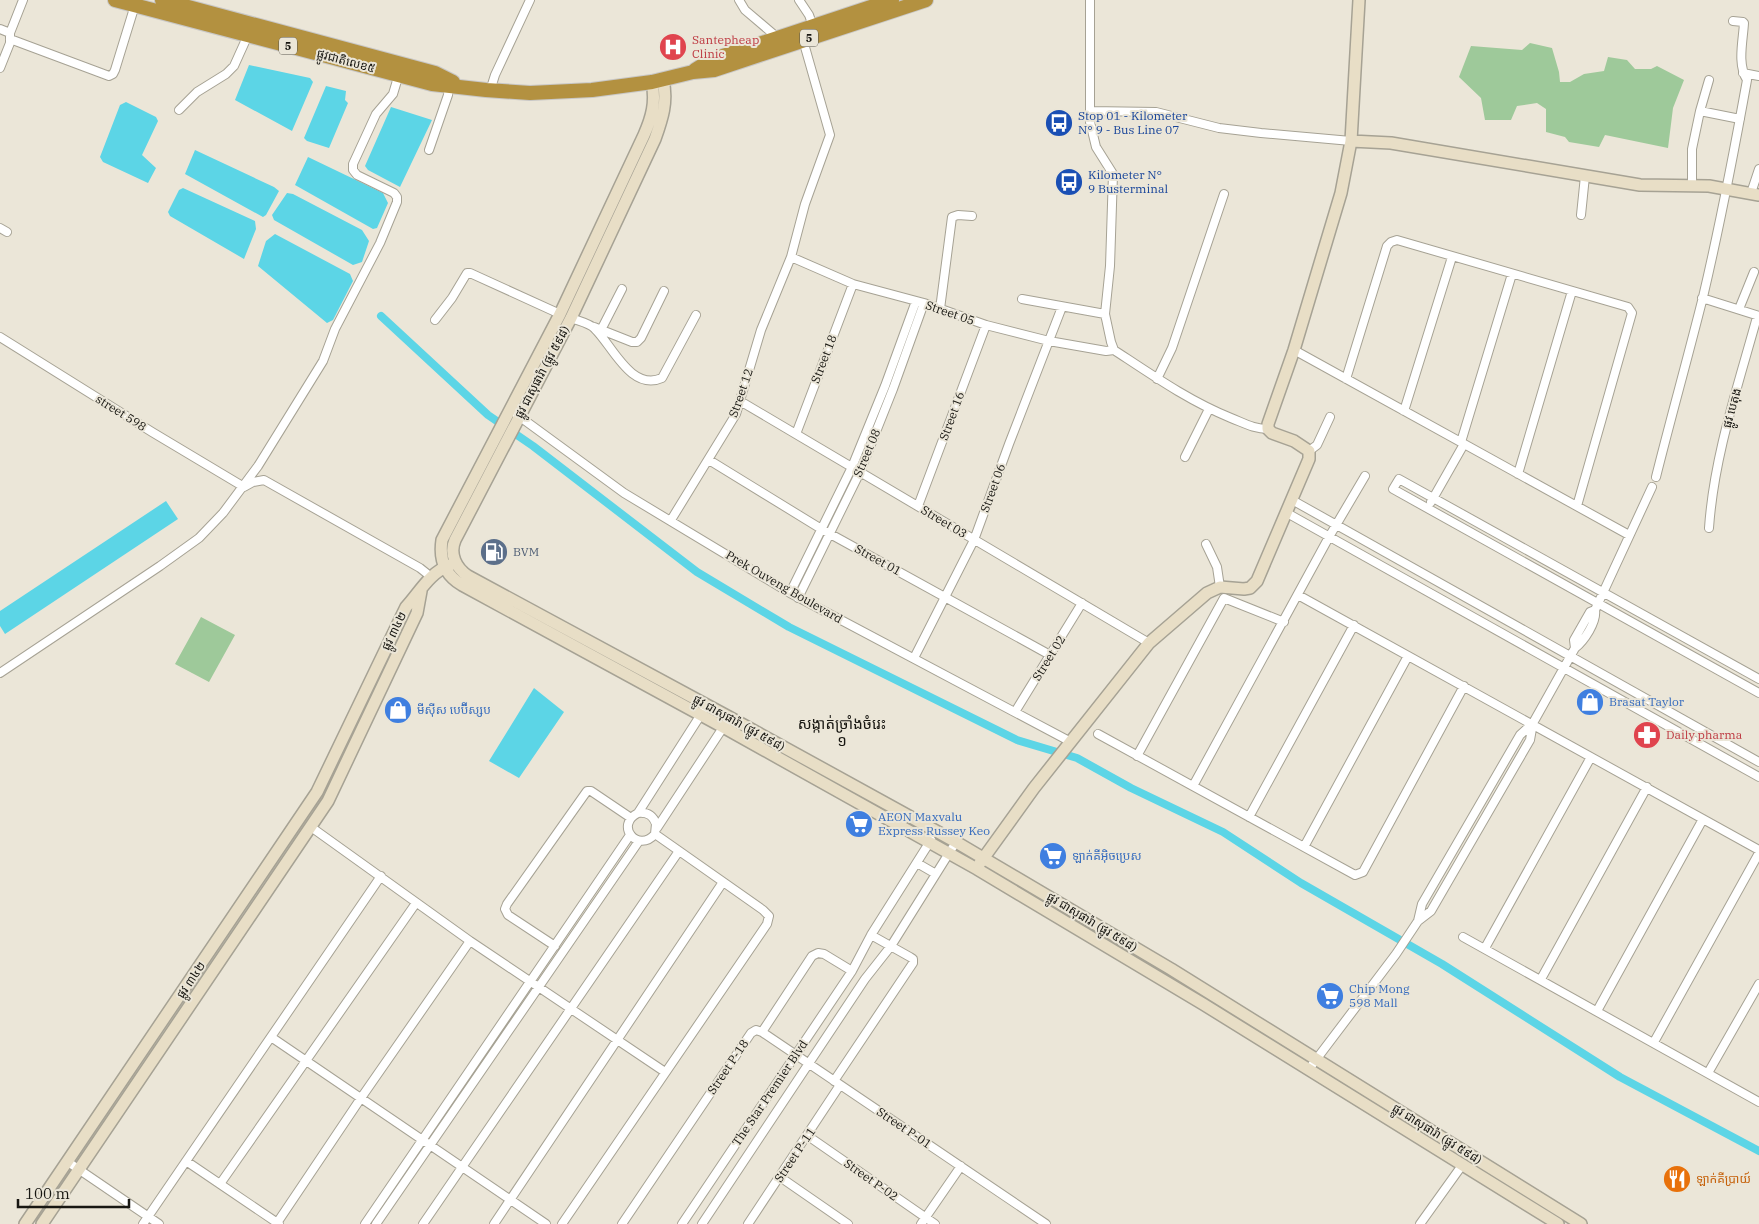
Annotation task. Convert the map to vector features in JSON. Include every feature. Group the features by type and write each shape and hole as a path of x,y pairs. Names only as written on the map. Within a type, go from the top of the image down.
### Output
{"highway":[{"name":"ផ្លូវជាតិលេខ៥","path":"115,0 432,84 488,90 561,92 592,90 658,81 692,72 714,70 926,0"},
{"name":"ផ្លូវជាតិលេខ៥","path":"162,0 435,73 455,86"},
{"name":"ផ្លូវជាតិលេខ៥","path":"692,72 711,60 892,0"}],"main road":[{"path":"977,869 1034,788 1149,643 1207,593 1220,587 1244,590 1250,588 1257,581 1307,465 1308,452 1304,447 1272,433 1268,429 1268,424 1294,350 1341,193 1351,141 1359,0"},
{"name":"ផ្លូវ ជាសុផារ៉ា (ផ្លូវ ៥៩៨)","path":"658,81 666,100 662,121 632,175 565,316 513,416 442,540 440,554 449,575 456,582 704,710 729,717 937,831 1100,926 1581,1224"},
{"path":"1351,141 1392,143 1640,186 1692,185 1755,194"},
{"name":"ផ្លូវ ជាសុផារ៉ា (ផ្លូវ ៥៩៨)","path":"501,438 455,540 452,551 461,571 704,710 723,727 930,842 1093,937 1463,1164 1553,1223"},
{"path":"421,591 430,576 444,567 456,563"},
{"name":"ផ្លូវ ៣៤២","path":"42,1224 328,801 417,613 421,591"},
{"name":"ផ្លូវ ៣៤២","path":"25,1224 317,792 406,607 421,591"},
{"path":"752,743 758,733"},
{"path":"1093,937 1100,926"}],"street":[{"path":"0,68 23,0"},
{"path":"488,90 530,0"},
{"path":"739,0 745,10 778,38"},
{"path":"799,0 809,15 813,26"},
{"path":"1090,0 1090,122 1096,147 1113,174 1110,266 1105,314 1114,350 1187,398 1256,429 1268,429"},
{"path":"0,29 10,36 109,76 115,70 135,5"},
{"path":"1656,477 1702,298 1727,189 1747,80 1741,65 1744,23 1732,21"},
{"path":"179,110 197,92 226,74 234,66 248,35"},
{"name":"Street 12","path":"671,520 736,414 761,330 791,257 805,204 830,136 803,40"},
{"path":"1743,73 1759,76"},
{"path":"0,673 199,538 244,487 323,361 335,329 380,243 397,202 397,197 394,193 357,175 353,170 353,164 376,114 392,94 399,74"},
{"path":"1692,185 1692,150 1709,80"},
{"path":"428,150 448,96 455,86"},
{"path":"1090,111 1156,112 1219,128 1262,134 1351,141"},
{"path":"1700,111 1740,119"},
{"path":"1755,194 1759,169"},
{"path":"1581,215 1585,176"},
{"path":"1158,379 1172,348 1224,194"},
{"path":"940,309 952,217 958,214 972,216"},
{"path":"1346,379 1387,246 1397,240 1628,307 1632,313 1577,506"},
{"name":"Street 05","path":"791,257 853,284 920,302 986,325 1049,340 1106,351 1114,350"},
{"path":"1404,411 1452,257"},
{"path":"1739,309 1754,272"},
{"path":"434,320 452,298 467,273 470,273 565,316 632,342 637,342 664,291"},
{"path":"1428,508 1463,443 1512,274"},
{"name":"Street 18","path":"796,434 853,284"},
{"path":"598,328 622,289"},
{"path":"1518,474 1572,290"},
{"path":"1702,298 1758,317"},
{"path":"1022,299 1105,314"},
{"path":"790,593 889,388 920,302"},
{"name":"Street 06","path":"914,658 974,540 1008,444 1062,307"},
{"path":"598,328 625,367 636,376 656,380 662,378 696,315"},
{"name":"ផ្លូវ បេតុង","path":"1709,528 1711,500 1724,438 1758,317"},
{"name":"Street 16","path":"918,506 986,325"},
{"name":"street 598","path":"0,337 244,487"},
{"path":"1294,350 1629,535"},
{"name":"Street 08","path":"798,598 860,472 889,388"},
{"name":"Street 03","path":"740,401 1149,643"},
{"path":"1185,457 1209,409"},
{"name":"Prek Ouveng Boulevard","path":"513,416 624,493 798,598 1015,712 1069,744"},
{"path":"1308,452 1317,445 1330,417"},
{"name":"Street 01","path":"709,460 829,534 1050,655"},
{"path":"1192,786 1284,622 1329,537 1365,476"},
{"path":"1759,680 1399,479 1393,489 1514,556 1597,606 1686,652 1759,693"},
{"path":"244,487 253,482 264,480 420,568 430,576"},
{"path":"1418,921 1431,911 1530,740 1533,723 1574,648 1580,643 1596,616 1597,606 1603,592 1652,487"},
{"path":"1292,500 1758,761 1751,772"},
{"path":"1286,513 1759,777"},
{"path":"1206,544 1217,568 1220,587"},
{"path":"1514,556 1520,546"},
{"path":"1443,600 1450,588"},
{"path":"1298,595 1533,723 1759,851 1654,1042"},
{"path":"1137,756 1224,598 1284,622"},
{"name":"Street 02","path":"1015,712 1082,603"},
{"path":"1249,817 1354,625"},
{"path":"1521,644 1528,632"},
{"path":"1686,652 1692,642"},
{"path":"1304,848 1408,656"},
{"path":"1601,688 1608,677"},
{"path":"1098,734 1355,875 1363,872 1464,686"},
{"path":"704,710 628,827 630,835 639,841 648,840 656,831 729,717"},
{"path":"1674,729 1680,718"},
{"path":"1309,1069 1411,932 1418,921 1422,904 1520,734 1533,723"},
{"path":"1486,948 1592,757"},
{"path":"1540,979 1646,787"},
{"path":"555,946 508,915 505,910 507,904 587,791 591,791 634,816 647,814 651,816 654,819 656,831 678,851 724,882 769,916 766,924 562,1224"},
{"path":"1597,1011 1703,818"},
{"path":"311,827 416,903 665,1072"},
{"name":"The Star Premier Blvd","path":"682,1224 852,971 871,935 937,831"},
{"path":"1464,831 1474,836"},
{"path":"364,1224 630,835"},
{"path":"376,1224 639,841"},
{"name":"The Star Premier Blvd","path":"702,1224 872,970 893,947 956,842"},
{"path":"423,1224 678,851"},
{"path":"917,863 936,874"},
{"path":"142,1224 381,876"},
{"path":"1436,879 1446,884"},
{"path":"494,1224 724,882"},
{"path":"220,1184 416,903"},
{"path":"871,935 893,947"},
{"path":"1463,936 1759,1102"},
{"path":"186,1161 278,1223 360,1098 470,940"},
{"name":"Street P-11","path":"748,1224 808,1136 837,1083 913,963 910,957 893,947"},
{"name":"Street P-18","path":"622,1224 751,1033 756,1030 762,1032 812,956 818,953 824,954 852,971"},
{"path":"1708,1072 1759,984"},
{"name":"Street P-01","path":"762,1032 1046,1224"},
{"path":"271,1037 546,1224"},
{"name":"Street P-02","path":"808,1136 923,1221 935,1224"},
{"path":"68,1162 159,1224"},
{"path":"1420,1224 1463,1164"},
{"path":"923,1221 961,1166"},
{"path":"780,1177 848,1224"},
{"path":"1553,1223 1557,1209"}],"green space":[{"path":"1530,43 1552,48 1560,82 1570,82 1584,74 1604,71 1608,57 1627,60 1635,69 1651,69 1657,66 1684,80 1673,108 1668,148 1605,135 1599,147 1569,142 1565,137 1546,132 1546,109 1537,103 1517,106 1511,120 1485,120 1481,98 1459,77 1471,46 1522,50"},
{"path":"201,617 235,635 209,682 175,664"}],"water":[{"path":"249,65 310,78 313,82 292,131 235,100"},
{"path":"326,86 346,91 345,100 348,103 329,148 307,141 304,138"},
{"path":"126,102 156,117 158,121 142,155 156,168 148,183 103,162 100,157 120,105"},
{"path":"391,107 432,120 400,187 368,170 365,166"},
{"path":"195,150 279,191 266,215 263,217 185,174"},
{"path":"308,157 383,193 388,203 377,228 373,229 295,185"},
{"path":"183,188 255,221 256,229 244,259 170,216 168,212 179,190"},
{"path":"287,193 293,194 362,230 369,241 362,262 353,265 274,220 272,215"},
{"path":"275,234 350,274 353,281 333,320 327,323 258,266 266,241"},
{"path":"166,501 178,519 5,634 0,626 0,611"},
{"path":"534,688 564,712 519,778 489,761"}],"waterway":[{"path":"381,316 488,415 533,446 697,572 789,627 1017,740 1077,758 1131,788 1223,832 1301,883 1442,964 1620,1077 1759,1151"}],"place":[{"name":"Santepheap Clinic","path":"673,47"},
{"name":"Stop 01 - Kilometer N° 9 - Bus Line 07","path":"1059,123"},
{"name":"Kilometer N° 9 Busterminal","path":"1069,182"},
{"name":"BVM","path":"494,552"},
{"name":"Brasat Taylor","path":"1590,702"},
{"name":"មីសុីស បេប៊ីស្សប","path":"398,710"},
{"name":"Daily pharma","path":"1647,735"},
{"name":"AEON Maxvalu Express Russey Keo","path":"859,824"},
{"name":"ឡាក់គីអ៊ិចប្រេស","path":"1053,856"},
{"name":"Chip Mong 598 Mall","path":"1330,996"},
{"name":"ឡាក់គីប្រាយ៍","path":"1677,1179"}],"district":[{"name":"សង្កាត់ច្រាំងចំរេះ ១","path":"842,732"}]}
